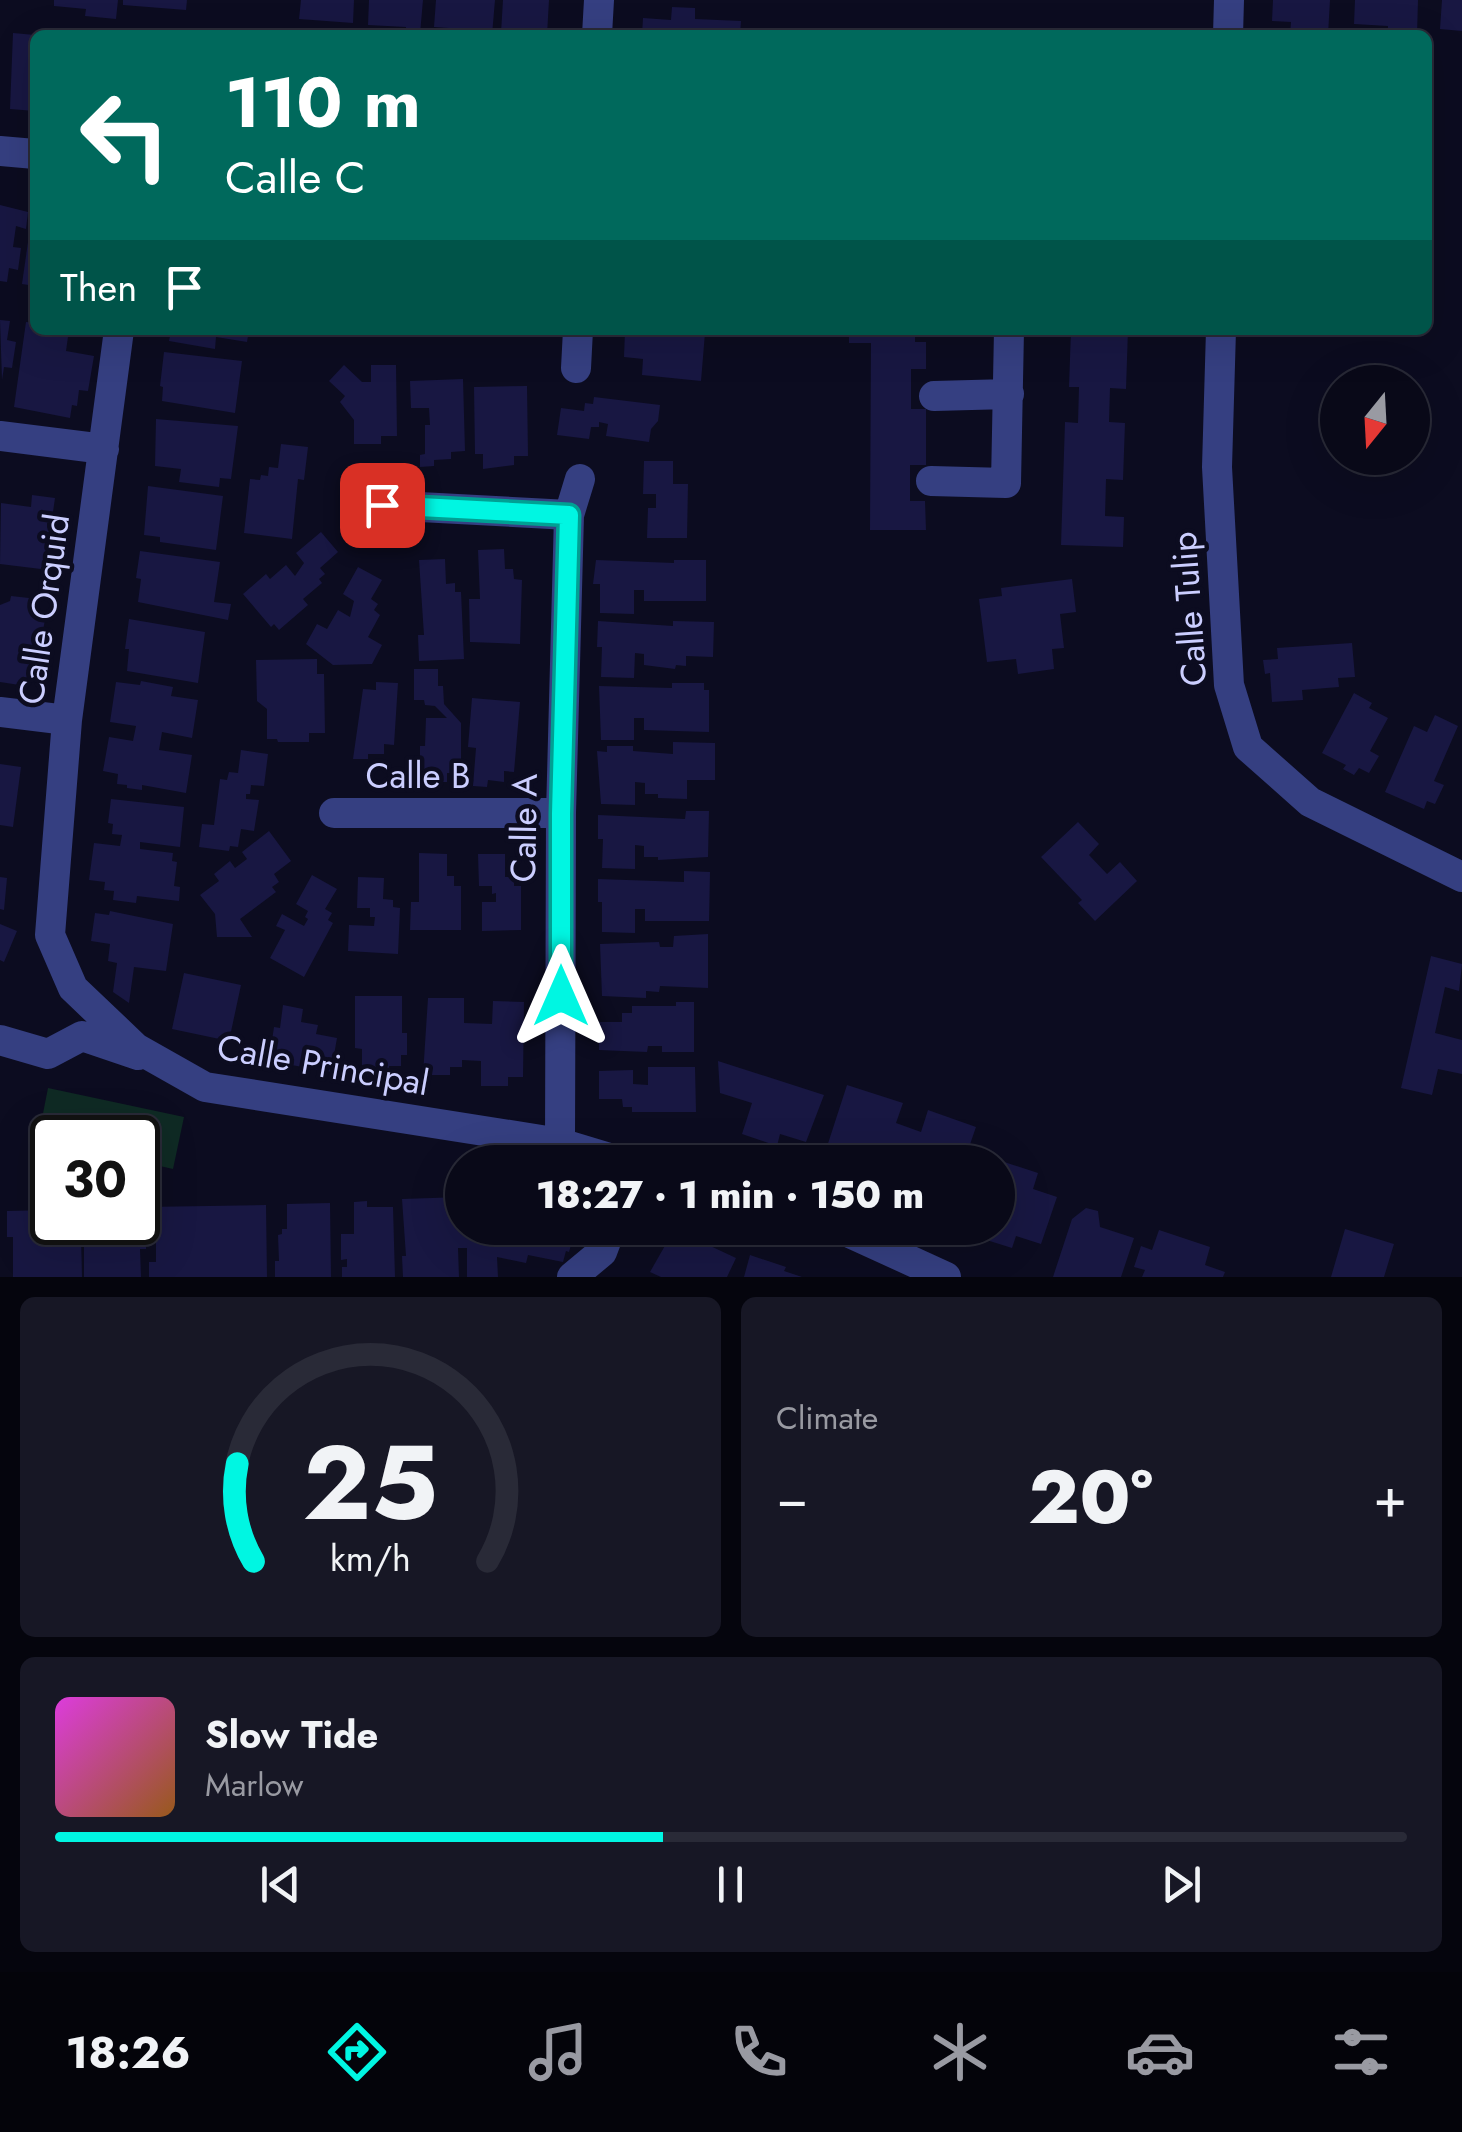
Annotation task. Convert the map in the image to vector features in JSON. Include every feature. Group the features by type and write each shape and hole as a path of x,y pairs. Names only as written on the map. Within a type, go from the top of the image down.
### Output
{"street":[{"path":"596,30 599,0"},
{"path":"1228,0 1228,30"},
{"path":"0,151 30,154"},
{"name":"Calle Orquid","path":"59,957 50,935 67,720 119,335"},
{"path":"576,368 578,335"},
{"path":"932,481 1006,482 1009,335"},
{"name":"Calle Tulip","path":"1221,335 1217,467 1229,685 1248,748 1310,802 1462,876"},
{"path":"934,396 1009,394"},
{"path":"0,436 104,449"},
{"name":"Calle A","path":"560,1143 561,814 569,515 580,479"},
{"path":"382,505 569,515"},
{"path":"0,712 67,720"},
{"name":"Calle B","path":"334,813 561,814"},
{"name":"Calle Principal","path":"59,957 73,988 136,1048 205,1087 567,1145"},
{"path":"0,1040 48,1054 82,1036 164,1064"},
{"path":"572,1277 602,1252 605,1245"},
{"path":"876,1245 946,1277"}],"green space":[{"path":"48,1088 184,1117 173,1169 160,1166 160,1115 43,1115"}],"building":[{"path":"54,0 118,0 116,19 85,16 86,9 54,6"},
{"path":"123,0 187,0 186,10 123,5"},
{"path":"301,0 354,0 353,23 299,19"},
{"path":"369,0 423,0 420,30 368,25"},
{"path":"436,0 495,0 492,30 434,27"},
{"path":"503,0 549,0 547,30 501,30"},
{"path":"1273,0 1330,0 1328,30 1290,30 1291,22 1272,21"},
{"path":"1355,0 1418,0 1417,30 1354,24"},
{"path":"1442,0 1462,0 1462,31 1440,29"},
{"path":"672,7 695,8 695,19 741,21 740,30 642,30 643,18 671,20"},
{"path":"13,33 30,35 30,111 10,109"},
{"path":"0,205 28,212 26,229 16,226 13,247 21,248 18,270 9,268 7,282 0,281"},
{"path":"29,235 30,235 30,285 22,284"},
{"path":"0,320 10,321 7,340 16,342 12,368 4,367 2,380"},
{"path":"26,322 30,322 30,335 68,335 66,351 94,356 88,391 79,390 70,418 14,407"},
{"path":"170,335 248,335 247,342 216,337 215,349 169,341"},
{"path":"625,335 705,335 701,381 642,375 643,359 624,357"},
{"path":"849,335 915,335 915,342 926,342 926,369 911,369 911,409 926,409 926,465 910,465 910,501 925,501 926,530 870,530 871,343 849,343"},
{"path":"1071,335 1128,335 1126,389 1110,388 1109,422 1125,423 1123,480 1106,479 1105,516 1124,517 1123,547 1061,545 1065,422 1078,423 1079,387 1069,387"},
{"path":"164,352 242,361 235,413 162,401"},
{"path":"344,365 362,382 371,382 371,365 396,365 397,436 381,436 381,444 354,444 354,420 340,402 345,396 329,381"},
{"path":"463,379 465,451 451,452 451,459 434,460 434,466 420,467 420,455 425,454 425,425 430,425 429,408 411,408 410,381"},
{"path":"527,386 528,456 514,456 514,465 483,469 483,454 475,454 474,387"},
{"path":"594,397 660,405 649,442 606,436 608,424 599,422 599,427 591,427 589,439 557,435 561,408 584,411 585,403 593,404"},
{"path":"156,419 238,426 231,479 220,478 219,487 179,482 181,469 155,466"},
{"path":"281,444 308,447 304,480 298,479 292,539 244,533 250,479 260,480 261,475 268,476 269,467 278,468"},
{"path":"644,461 673,461 673,484 688,484 687,538 647,538 648,508 656,508 656,494 643,494"},
{"path":"148,486 223,496 216,550 160,542 160,537 144,535"},
{"path":"32,495 55,498 49,570 0,564 1,503 31,507"},
{"path":"321,532 338,552 320,568 325,574 319,579 322,583 303,599 308,605 279,630 274,624 271,627 243,594 266,574 270,579 286,565 295,576 304,563 296,553"},
{"path":"504,549 505,569 513,569 514,579 522,580 520,644 470,642 469,599 480,599 478,550"},
{"path":"140,551 220,562 214,602 231,604 228,620 138,602"},
{"path":"445,559 446,584 455,583 455,592 461,592 464,659 419,661 418,635 424,635 419,560"},
{"path":"596,560 706,560 706,601 644,601 644,590 634,590 634,614 600,613 600,584 593,584"},
{"path":"358,567 382,580 371,599 378,604 374,610 380,615 368,637 382,645 372,664 333,665 306,644 317,624 327,629 338,610 350,617 354,601 343,594"},
{"path":"1072,579 1076,612 1060,614 1064,648 1052,649 1054,669 1018,674 1016,659 987,662 979,599 1002,596 1001,588"},
{"path":"11,596 29,598 28,611 46,614 42,636 37,635 26,686 0,682 0,605 10,601"},
{"path":"129,619 205,632 198,683 127,671"},
{"path":"598,621 673,626 673,621 714,622 713,657 686,656 686,666 676,665 675,669 644,665 644,654 635,653 634,678 601,677"},
{"path":"1352,643 1355,677 1338,678 1339,687 1302,690 1303,700 1272,702 1270,673 1265,674 1263,660 1278,659 1277,648"},
{"path":"317,659 317,674 324,674 325,733 309,733 309,742 267,739 267,709 257,701 256,660"},
{"path":"414,669 438,669 444,704 461,723 461,773 447,773 447,782 420,782 420,746 425,746 426,718 447,718 435,706 425,705 424,700 414,700"},
{"path":"141,681 173,687 171,696 198,700 192,738 162,732 159,750 192,755 186,793 142,785 142,790 127,788 117,784 118,774 103,771 109,737 133,741 136,726 110,722 116,682 140,685"},
{"path":"376,682 398,683 394,745 384,744 384,754 353,759 363,689 376,690"},
{"path":"672,683 704,683 704,690 709,690 709,732 644,730 644,718 634,718 634,740 601,740 599,686 672,688"},
{"path":"1354,693 1372,703 1369,708 1388,718 1370,751 1379,756 1369,773 1359,768 1354,775 1343,769 1346,765 1322,753"},
{"path":"472,698 520,702 514,772 504,771 504,782 488,780 487,787 473,786 476,748 468,747"},
{"path":"1435,715 1458,726 1434,781 1444,785 1435,804 1427,801 1424,809 1385,792 1414,726 1427,732"},
{"path":"673,742 715,743 715,780 687,780 687,799 645,794 645,783 635,782 635,805 601,804 597,751 607,752 607,746 633,746 633,751 673,754"},
{"path":"241,750 268,754 264,786 251,785 250,794 246,794 246,799 259,800 254,831 241,829 238,847 230,846 229,851 199,847 202,824 214,825 220,779 227,780 229,772 238,773"},
{"path":"0,764 21,767 13,827 0,825"},
{"path":"111,799 184,807 180,847 140,842 140,849 173,853 172,861 177,862 174,886 180,887 179,901 137,896 136,903 113,900 114,891 104,890 105,882 89,880 94,843 120,846 122,835 112,834 113,824 108,823"},
{"path":"686,811 709,811 708,857 658,860 644,857 644,846 635,845 635,869 602,868 603,839 598,839 598,815 685,819"},
{"path":"1078,822 1099,844 1089,855 1107,874 1120,862 1137,881 1095,921 1078,903 1082,900 1041,857"},
{"path":"269,831 291,861 274,874 279,882 272,887 276,892 240,919 252,937 217,937 215,914 200,895 219,881 214,874 230,861 235,868 247,859 242,852"},
{"path":"419,853 447,854 447,876 454,876 454,886 461,886 461,930 410,930 411,902 419,902"},
{"path":"478,854 505,854 505,877 514,877 514,886 521,886 521,930 482,931 482,902 496,902 496,893 492,894 492,886 479,886"},
{"path":"684,871 710,872 709,921 645,921 645,909 635,909 635,933 602,932 598,879 684,882"},
{"path":"312,875 337,889 325,909 332,913 328,920 333,923 304,977 270,958 285,930 276,926 282,914 304,926 308,919 308,911 296,904"},
{"path":"0,877 7,878 4,910 0,909"},
{"path":"358,877 384,878 383,899 393,900 393,907 400,908 398,954 348,951 349,925 374,926 370,908 357,908"},
{"path":"110,911 173,924 166,971 134,967 129,1003 113,992 117,963 108,961 110,944 91,941 95,913 109,915"},
{"path":"0,924 17,931 4,962 0,960"},
{"path":"708,934 708,988 660,986 659,992 646,991 646,998 602,996 600,944 659,942 660,947 673,947 674,936"},
{"path":"1431,956 1462,964 1459,991 1445,987 1435,1033 1462,1040 1462,1074 1438,1069 1432,1095 1401,1088"},
{"path":"184,973 241,985 229,1041 172,1029"},
{"path":"355,996 402,996 402,1033 407,1033 407,1055 401,1055 401,1066 389,1066 389,1075 362,1076 362,1049 355,1048"},
{"path":"428,998 464,998 464,1023 492,1024 493,1001 524,1002 523,1077 508,1077 508,1086 481,1086 481,1061 462,1060 462,1067 450,1067 450,1075 423,1075"},
{"path":"676,1002 694,1002 694,1052 662,1052 662,1046 648,1046 647,1052 599,1050 599,1022 622,1022 622,1013 632,1013 632,1006 676,1006"},
{"path":"283,1005 303,1009 301,1022 318,1025 316,1034 337,1038 331,1072 269,1061 274,1027 280,1028"},
{"path":"718,1061 824,1095 806,1142 780,1134 774,1145 742,1134 752,1103 720,1093"},
{"path":"648,1067 695,1067 696,1112 632,1112 632,1107 623,1107 622,1099 599,1099 599,1071 633,1070 633,1084 648,1085"},
{"path":"847,1085 903,1103 896,1123 921,1132 928,1110 976,1127 970,1145 828,1145"},
{"path":"1015,1166 1038,1173 1033,1189 1057,1197 1041,1244 1016,1236 1015,1239"},
{"path":"445,1198 445,1245 571,1245 569,1252 566,1251 563,1262 528,1255 526,1263 497,1257 498,1277 467,1277 467,1248 458,1248 459,1277 403,1277 402,1256 406,1256 402,1199"},
{"path":"367,1201 367,1207 393,1207 395,1277 342,1277 347,1259 341,1260 341,1234 354,1234 354,1202"},
{"path":"330,1203 331,1277 275,1277 278,1235 287,1229 287,1204"},
{"path":"266,1205 267,1277 149,1277 149,1262 156,1262 156,1245 160,1245 160,1207"},
{"path":"1086,1208 1098,1211 1100,1227 1134,1238 1121,1277 1053,1277 1072,1219"},
{"path":"30,1210 30,1245 81,1245 82,1277 13,1277 13,1237 7,1237 7,1211"},
{"path":"1345,1229 1394,1244 1384,1277 1331,1277"},
{"path":"1159,1230 1210,1247 1205,1265 1225,1272 1223,1277 1142,1277 1145,1270 1134,1267 1141,1246 1152,1250"},
{"path":"84,1245 146,1245 146,1249 140,1249 141,1277 84,1277"},
{"path":"665,1245 708,1245 736,1258 727,1277 661,1277 650,1272"},
{"path":"750,1255 786,1267 784,1271 802,1277 744,1277"}],"route":[{"path":"382,505 569,515 561,814 561,996"}]}
